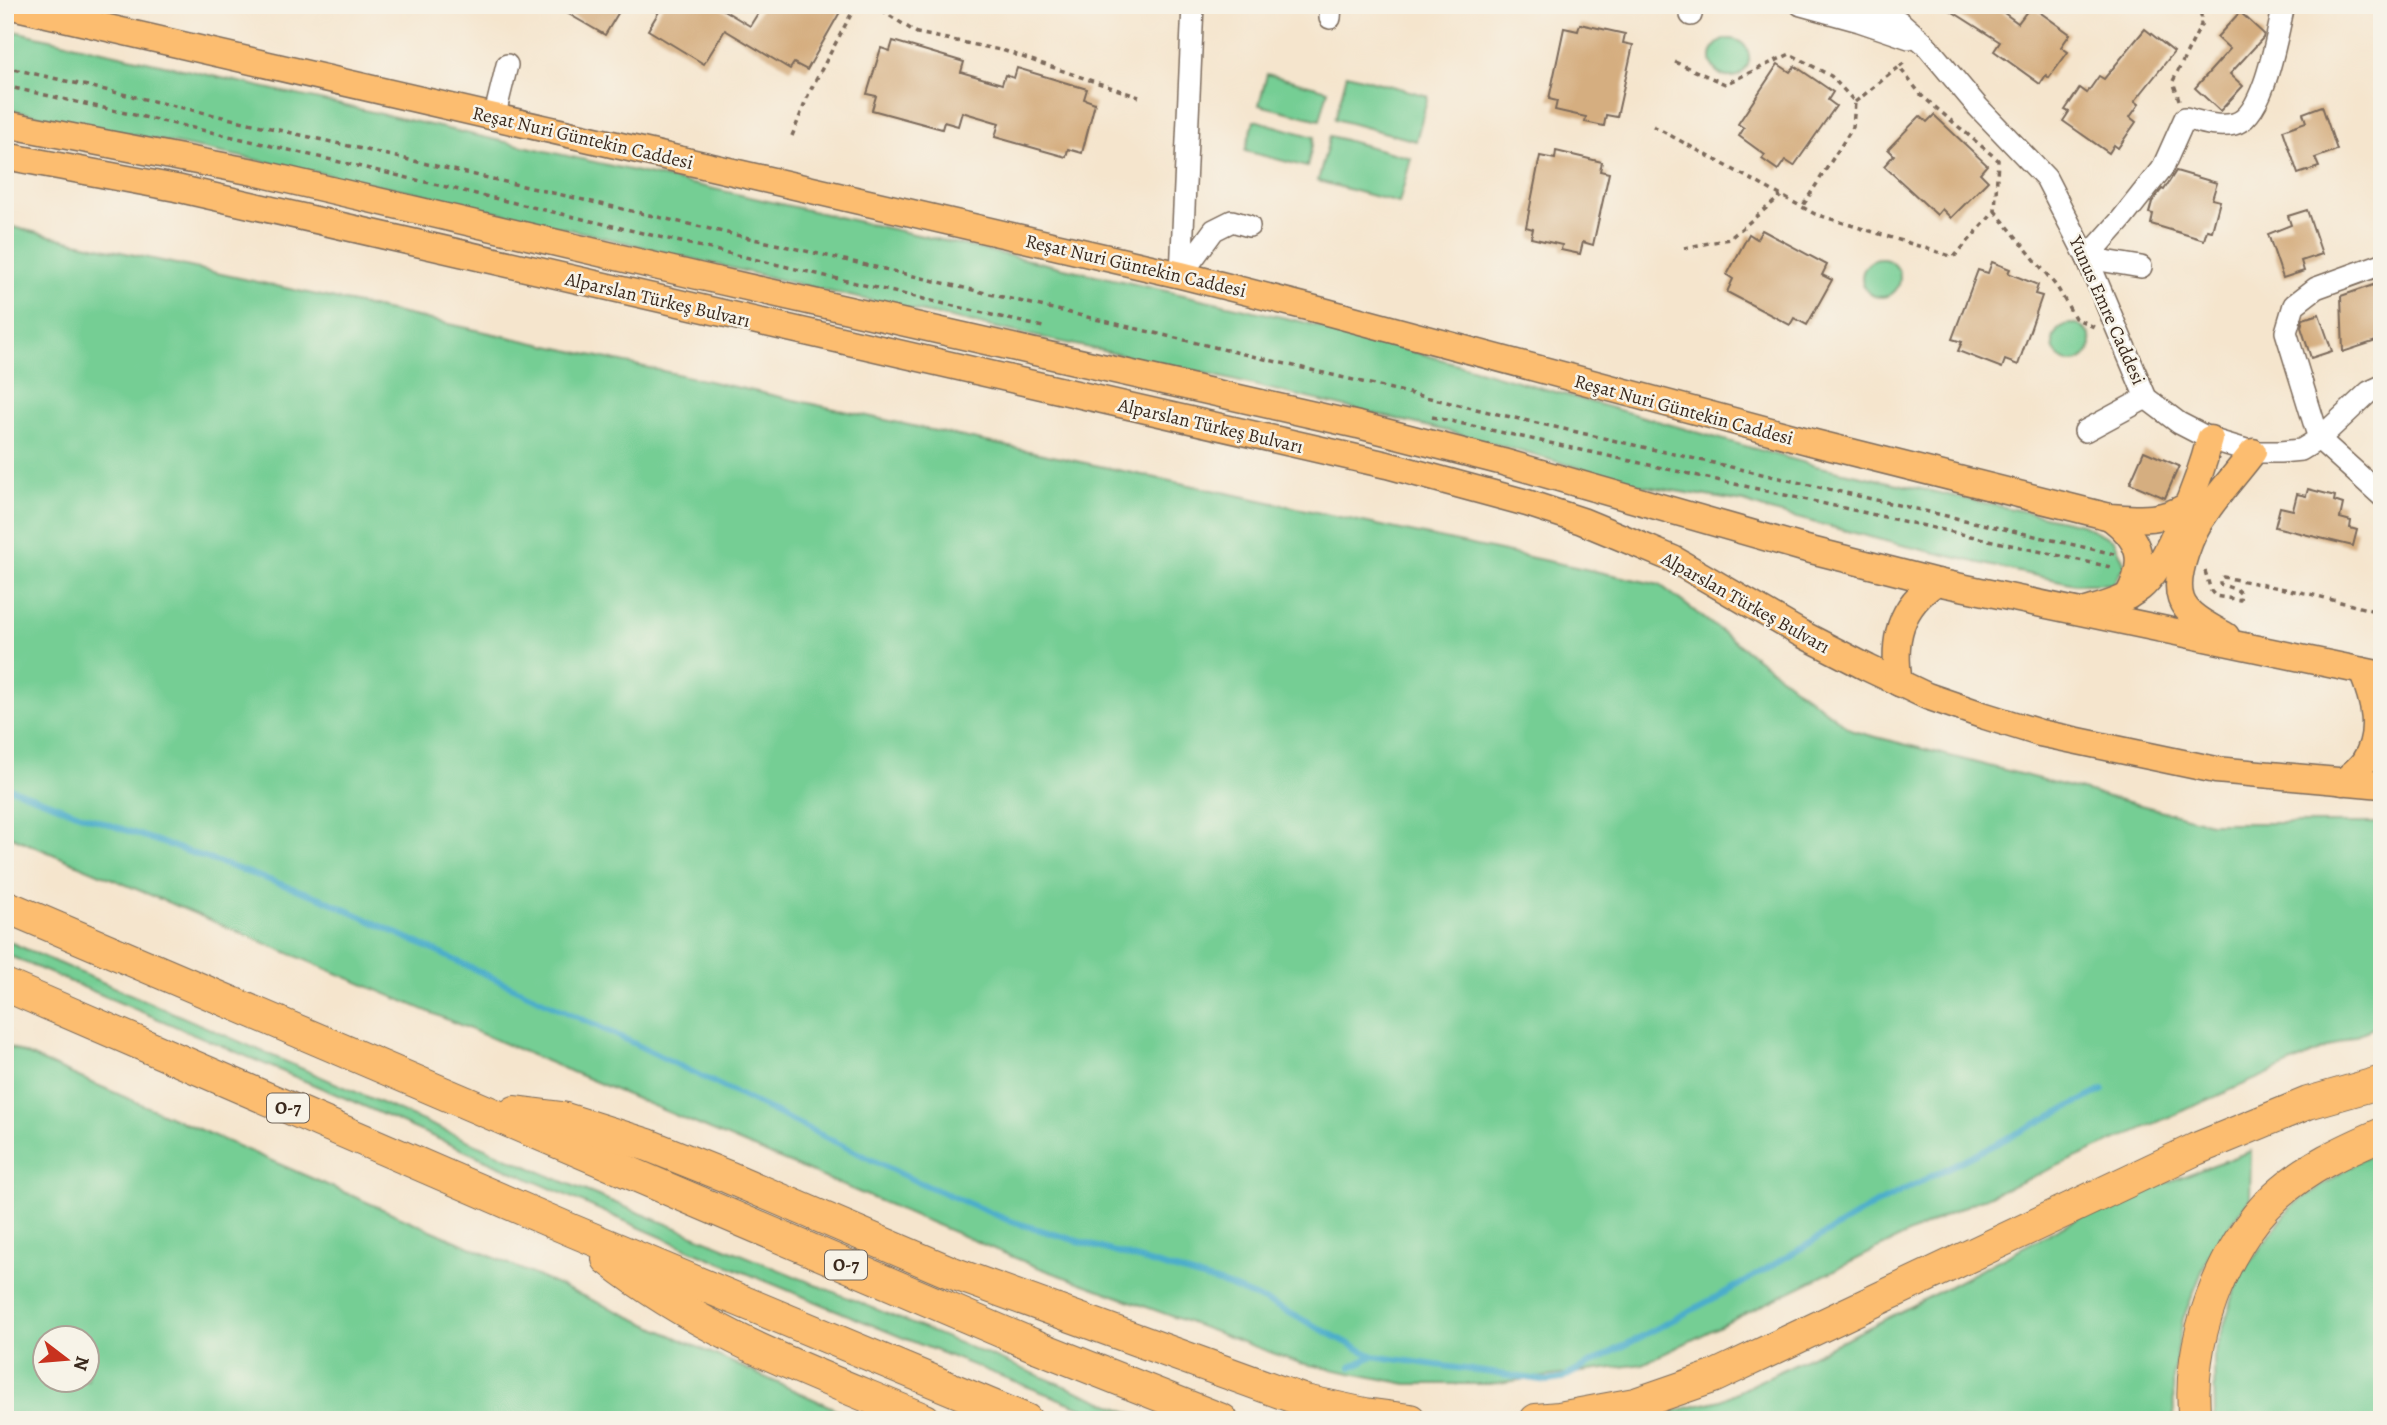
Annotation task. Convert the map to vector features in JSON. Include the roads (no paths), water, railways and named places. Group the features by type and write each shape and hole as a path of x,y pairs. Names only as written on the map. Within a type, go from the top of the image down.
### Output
{"highway":[{"name":"O-7","path":"5,906 1038,1347 1223,1420"},
{"name":"O-7","path":"5,985 571,1230 1026,1420"},
{"path":"1536,1420 1634,1404 1713,1377 2216,1140 2308,1102 2382,1082"},
{"path":"472,1106 562,1118 648,1145 950,1272 1201,1364 1305,1401 1365,1414 1410,1420"},
{"path":"2195,1420 2195,1367 2201,1329 2215,1289 2232,1254 2275,1196 2306,1172 2346,1149 2382,1134"},
{"path":"571,1230 625,1272 698,1320 738,1341 925,1420"}],"main road":[{"name":"Reşat Nuri Güntekin Caddesi","path":"8,5 1181,275 1797,439 2110,517 2152,519 2196,509"},
{"name":"Alparslan Türkeş Bulvarı","path":"5,124 254,172 685,273 1358,425 1503,462 1802,548 1937,582 2372,673"},
{"name":"Alparslan Türkeş Bulvarı","path":"5,156 176,188 1374,462 1460,484 1583,521 1673,559 1800,633 1899,683 1982,715 2040,733 2216,770 2382,785"},
{"path":"2210,439 2194,491 2196,509 2179,581 2181,599 2190,613 2241,646"},
{"path":"2083,611 2127,598 2148,582 2196,509 2253,452"},
{"path":"2110,517 2126,529 2135,542 2138,566 2127,598"},
{"path":"1899,683 1896,666 1898,638 1909,606 1937,582"},
{"path":"2343,782 2364,762 2375,735 2372,673"}],"street":[{"path":"1181,275 1193,5"},
{"path":"1801,5 1925,44"},
{"name":"Yunus Emre Caddesi","path":"1872,5 1905,14 1925,44 1978,107 2046,178 2087,258 2146,398 2179,423 2210,439 2253,452 2301,450 2319,439 2369,392 2382,386"},
{"path":"2087,258 2163,167 2185,118 2213,125 2237,124 2250,113 2260,96 2284,5"},
{"path":"494,118 507,65"},
{"path":"1181,275 1214,230 1232,221 1249,226"},
{"path":"2087,258 2141,267"},
{"path":"2382,264 2316,288 2294,305 2286,332 2319,439 2382,496"},
{"path":"2085,431 2146,398"}],"waterway":[{"path":"5,786 321,898 627,1040 909,1178 1010,1221 1223,1284 1274,1305 1373,1356 1548,1381 1561,1379 1739,1285 1876,1204 2103,1090"},
{"path":"1351,1367 1373,1356"}]}
